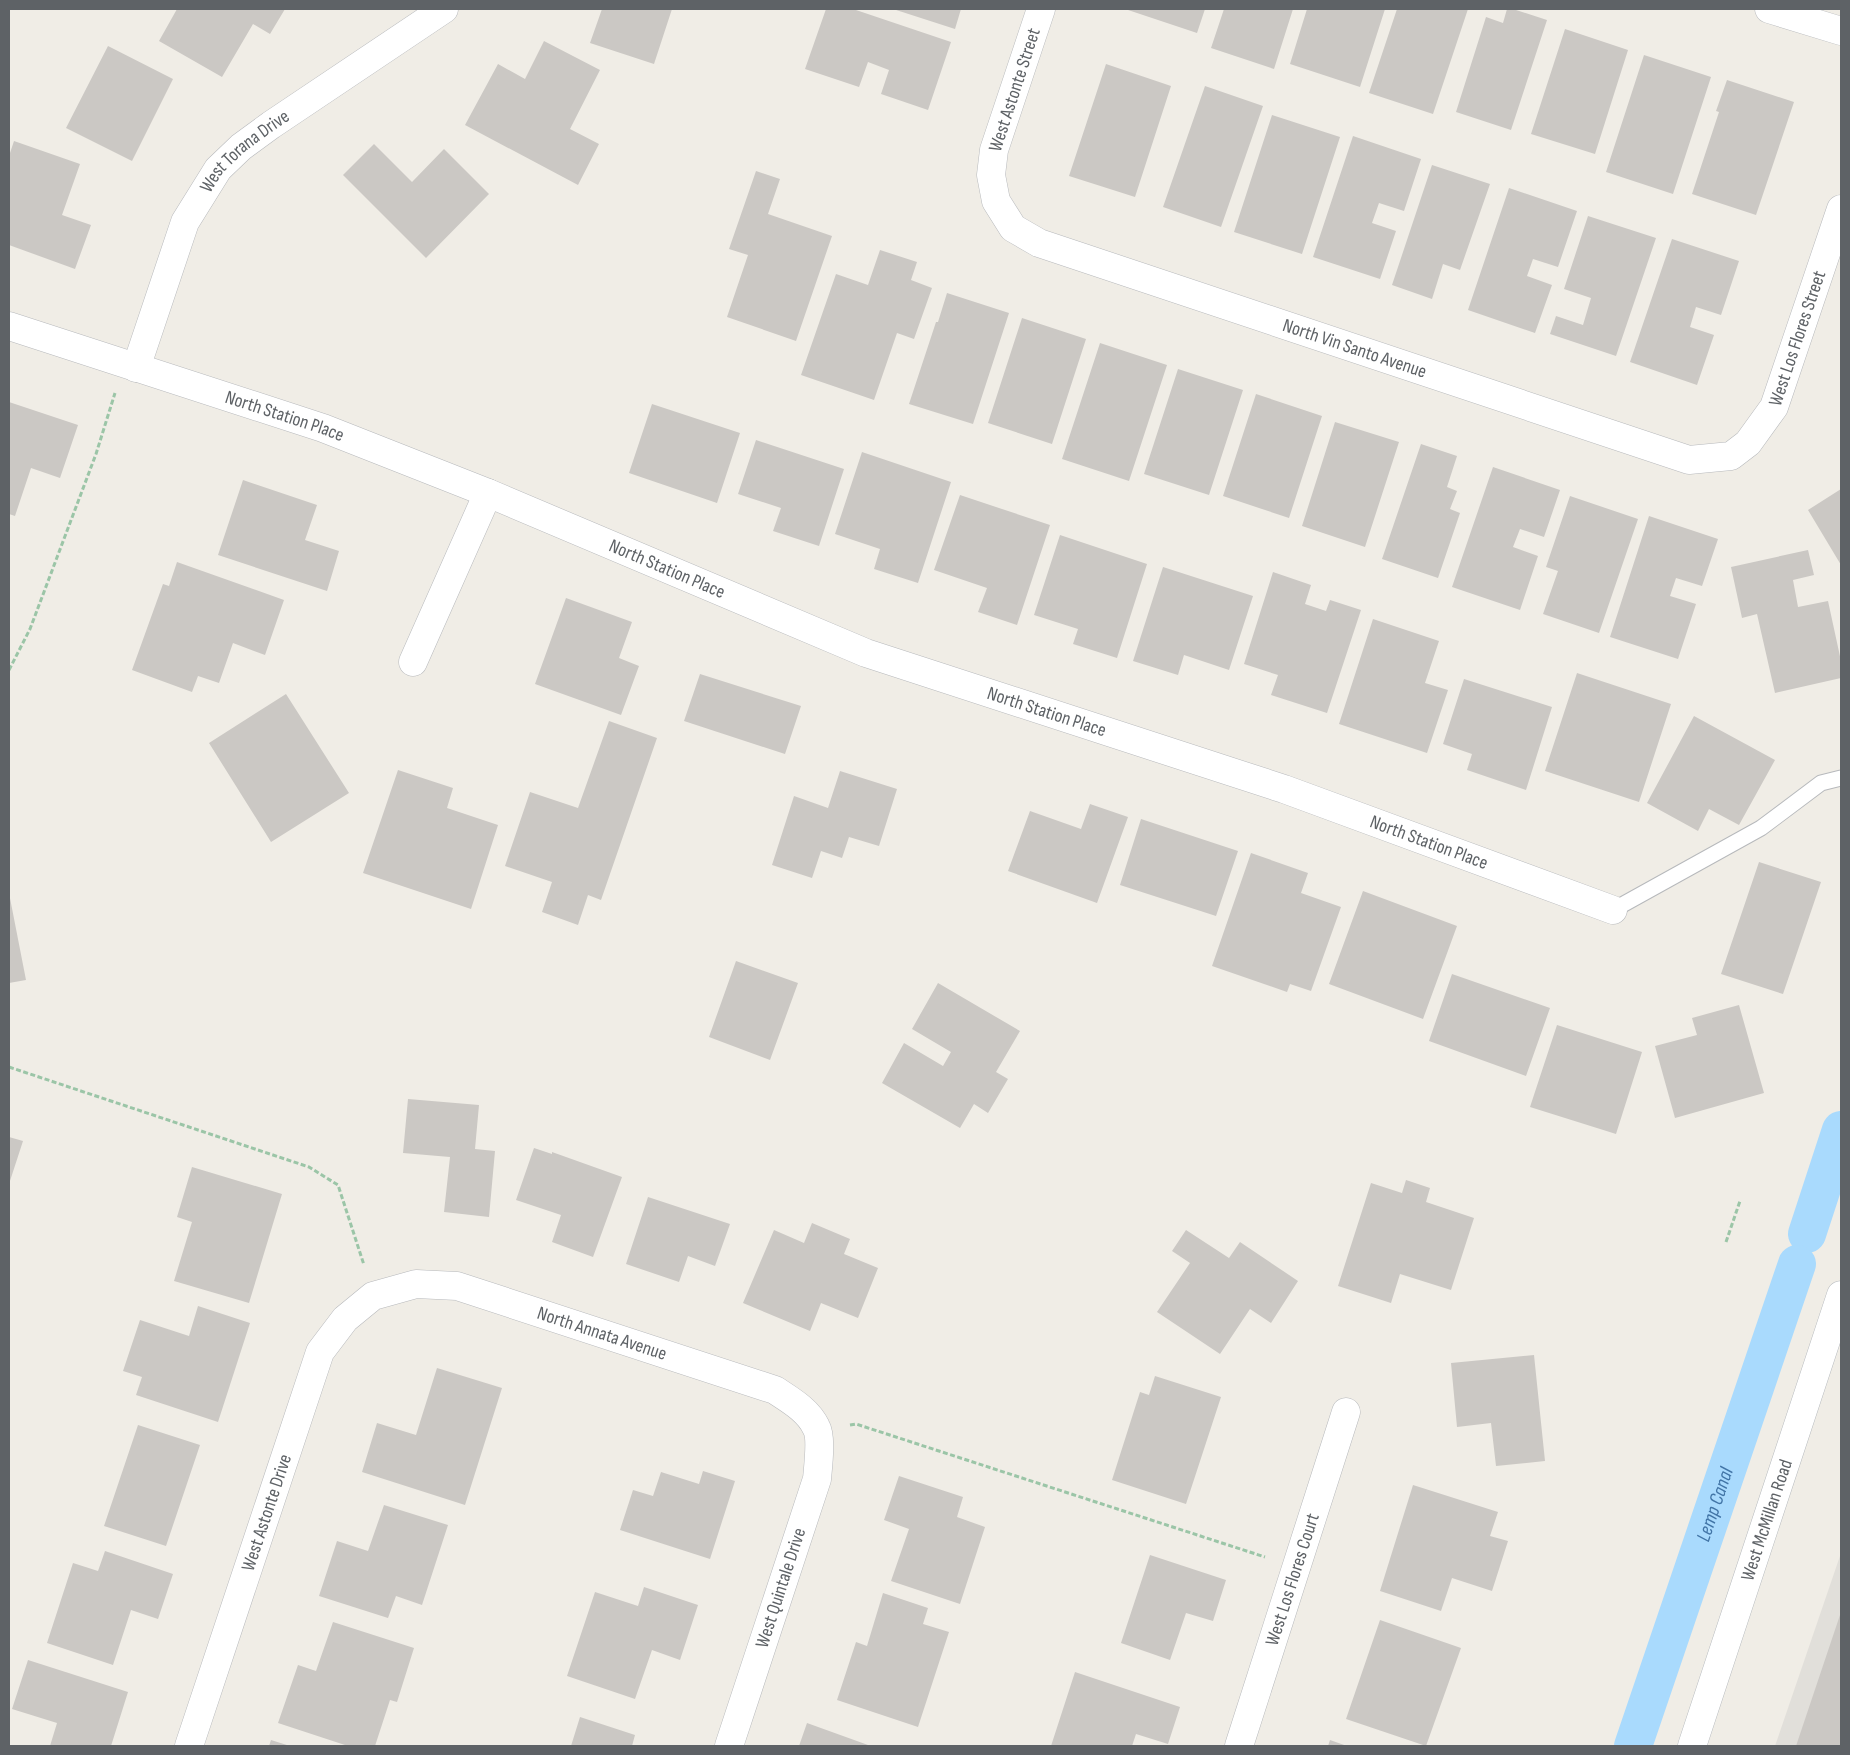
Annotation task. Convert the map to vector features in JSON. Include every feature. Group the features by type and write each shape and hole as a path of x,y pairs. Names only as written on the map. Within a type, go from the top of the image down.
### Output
{"street":[{"name":"West Torana Drive","path":"136,368 184,222 218,169 240,147 271,125 444,9"},
{"name":"West Astonte Street","path":"996,201 991,176 994,150 1041,9"},
{"path":"1769,9 1841,31"},
{"name":"North Vin Santo Avenue","path":"996,201 1013,228 1039,243 1689,460 1731,456"},
{"name":"West Los Flores Street","path":"1731,456 1748,444 1774,407 1841,209"},
{"name":"North Station Place","path":"9,326 323,428 488,494 866,654 1284,789 1613,910"},
{"path":"413,662 488,494"},
{"name":"North Annata Avenue","path":"373,1296 416,1284 457,1286 775,1390 800,1407 817,1428"},
{"name":"West McMillan Road","path":"1692,1746 1841,1295"},
{"name":"West Astonte Drive","path":"189,1746 320,1352 345,1319 373,1296"},
{"name":"West Los Flores Court","path":"1239,1746 1346,1412"},
{"name":"West Quintale Drive","path":"729,1746 817,1479 819,1454 817,1428"}],"lane":[{"path":"1613,910 1761,828 1821,783 1841,778"}],"path":[{"path":"9,670 30,629 96,454 114,395 136,368"},
{"path":"9,1067 309,1167 338,1185 373,1296"},
{"path":"1726,1242 1740,1201"},
{"path":"817,1428 856,1424 1296,1568"}],"shaded area":[{"path":"1841,1553 1841,1746 1775,1746"}],"building":[{"path":"177,9 285,9 270,34 253,24 222,77 159,41"},
{"path":"602,9 672,9 654,64 590,43"},
{"path":"826,9 853,9 951,42 928,110 881,94 889,70 868,62 859,87 805,69"},
{"path":"893,9 961,9 955,29"},
{"path":"1129,9 1205,9 1197,33"},
{"path":"1224,9 1293,9 1274,69 1211,48"},
{"path":"1307,9 1385,9 1360,87 1290,64"},
{"path":"1397,9 1468,9 1433,114 1369,93"},
{"path":"1507,9 1513,9 1547,20 1511,130 1456,112 1486,17 1503,23"},
{"path":"1565,29 1628,50 1595,154 1531,134"},
{"path":"544,41 600,70 570,129 599,144 578,185 465,125 498,64 525,79"},
{"path":"108,46 173,79 132,161 66,128"},
{"path":"1644,55 1711,77 1673,194 1606,172"},
{"path":"1106,64 1171,86 1135,197 1069,176"},
{"path":"1727,80 1794,102 1756,215 1692,194 1719,112 1716,111"},
{"path":"1205,86 1263,106 1221,227 1163,207"},
{"path":"1272,115 1340,137 1302,254 1234,232"},
{"path":"1353,136 1421,159 1404,211 1379,203 1372,223 1396,231 1380,279 1313,257"},
{"path":"14,141 80,164 62,215 91,225 75,269 9,245 9,156"},
{"path":"374,144 412,182 444,149 489,194 426,258 343,175"},
{"path":"1432,165 1490,184 1460,270 1443,264 1432,299 1392,285"},
{"path":"756,171 780,179 768,214 832,236 796,341 727,317 748,255 729,249"},
{"path":"1509,188 1577,211 1558,267 1533,259 1527,276 1552,285 1535,333 1468,310"},
{"path":"1588,216 1656,238 1616,356 1550,334 1556,316 1583,325 1591,298 1564,289"},
{"path":"1672,239 1739,261 1721,315 1696,307 1690,327 1714,335 1697,385 1630,362"},
{"path":"880,250 917,262 911,280 932,288 914,339 897,333 874,400 801,375 836,274 868,285"},
{"path":"947,293 1009,313 973,424 909,404"},
{"path":"1022,318 1086,339 1052,444 988,423"},
{"path":"1100,343 1167,365 1129,481 1062,459"},
{"path":"1178,369 1243,390 1209,495 1144,474"},
{"path":"1256,394 1322,416 1289,518 1223,496"},
{"path":"9,402 78,425 60,478 31,468 15,516 9,514"},
{"path":"652,404 740,433 717,503 629,473"},
{"path":"1335,422 1399,442 1365,547 1302,526"},
{"path":"756,440 844,469 819,546 773,531 781,508 738,494"},
{"path":"1421,444 1457,456 1447,487 1457,491 1450,509 1460,513 1438,578 1382,559"},
{"path":"862,452 951,482 918,583 874,569 880,549 835,534"},
{"path":"1493,467 1560,490 1544,537 1520,529 1513,547 1538,556 1520,610 1452,587"},
{"path":"243,480 317,505 305,540 339,551 327,591 218,555"},
{"path":"1841,489 1841,565 1808,510"},
{"path":"960,495 1050,525 1017,625 978,612 987,588 934,570"},
{"path":"1570,496 1638,519 1599,633 1543,614 1558,571 1546,567"},
{"path":"1649,516 1718,539 1702,586 1676,578 1670,596 1696,604 1678,659 1610,637"},
{"path":"1060,535 1147,564 1117,658 1073,644 1078,629 1034,615"},
{"path":"1808,550 1814,575 1793,580 1798,607 1828,601 1841,661 1841,678 1775,693 1757,614 1742,618 1731,567"},
{"path":"177,562 284,600 265,655 233,643 219,683 198,676 192,692 132,670 163,584 169,586"},
{"path":"1163,567 1253,596 1229,670 1184,655 1178,675 1133,661"},
{"path":"1273,572 1311,585 1305,604 1326,611 1330,600 1361,610 1327,713 1271,695 1278,675 1244,664"},
{"path":"566,598 632,622 619,658 639,666 621,715 535,684"},
{"path":"1373,619 1439,641 1425,683 1448,690 1427,753 1339,724"},
{"path":"1577,673 1671,704 1639,802 1545,771"},
{"path":"700,674 801,706 785,754 684,721"},
{"path":"1464,679 1552,707 1526,790 1467,770 1472,754 1443,744"},
{"path":"286,694 349,793 271,842 209,743"},
{"path":"1694,716 1775,760 1739,825 1709,809 1698,831 1647,803"},
{"path":"609,721 657,738 601,900 588,895 578,925 542,912 552,882 505,866 530,792 578,808"},
{"path":"398,770 453,788 447,808 498,825 471,909 363,873"},
{"path":"840,771 897,789 879,846 849,837 842,858 821,851 812,878 772,865 794,796 828,808"},
{"path":"1090,804 1128,817 1097,903 1008,871 1030,811 1081,829"},
{"path":"1141,819 1238,851 1216,916 1120,885"},
{"path":"1251,853 1308,873 1301,893 1341,907 1311,991 1290,984 1287,992 1212,966"},
{"path":"1759,862 1821,882 1783,994 1721,974"},
{"path":"1363,891 1457,926 1423,1019 1329,984"},
{"path":"9,893 26,980 9,983"},
{"path":"736,961 798,983 770,1060 709,1037"},
{"path":"1452,974 1550,1008 1526,1076 1429,1041"},
{"path":"938,983 1020,1031 996,1072 1008,1079 988,1113 974,1104 960,1128 882,1083 904,1043 943,1066 951,1052 912,1029"},
{"path":"1739,1005 1764,1093 1675,1118 1655,1046 1697,1035 1692,1018"},
{"path":"1557,1025 1642,1052 1616,1134 1530,1107"},
{"path":"408,1099 479,1105 475,1149 495,1151 489,1217 444,1212 450,1157 403,1153"},
{"path":"9,1137 23,1141 9,1184"},
{"path":"534,1148 552,1154 552,1152 622,1177 593,1257 552,1242 561,1215 516,1200"},
{"path":"192,1167 282,1194 249,1303 174,1281 192,1222 177,1217"},
{"path":"1406,1180 1430,1188 1426,1202 1474,1218 1451,1290 1400,1274 1391,1303 1338,1286 1371,1183 1402,1193"},
{"path":"648,1197 730,1224 715,1266 688,1256 679,1282 626,1264"},
{"path":"812,1223 850,1239 844,1254 878,1268 858,1318 821,1303 810,1331 743,1303 774,1230 804,1243"},
{"path":"1186,1230 1229,1258 1240,1242 1298,1281 1271,1323 1250,1309 1220,1354 1157,1312 1190,1263 1172,1251"},
{"path":"198,1306 250,1323 218,1422 136,1395 142,1377 123,1371 140,1320 189,1336"},
{"path":"1534,1355 1545,1461 1496,1466 1491,1423 1457,1427 1451,1363"},
{"path":"437,1368 502,1388 465,1505 362,1472 377,1423 416,1435"},
{"path":"1155,1376 1221,1397 1186,1504 1112,1480 1140,1392 1149,1395"},
{"path":"138,1425 200,1445 166,1546 104,1526"},
{"path":"703,1471 735,1481 710,1559 620,1530 633,1490 653,1496 661,1472 699,1484"},
{"path":"899,1476 963,1497 957,1517 985,1527 960,1604 891,1581 909,1529 884,1520"},
{"path":"1413,1485 1498,1512 1490,1536 1508,1541 1492,1591 1452,1578 1441,1611 1380,1591"},
{"path":"384,1505 448,1525 422,1605 396,1596 388,1618 319,1596 337,1541 368,1551"},
{"path":"105,1551 173,1574 158,1619 131,1610 113,1665 47,1643 73,1563 98,1571"},
{"path":"1150,1555 1226,1580 1213,1621 1186,1613 1170,1660 1121,1643"},
{"path":"644,1587 698,1605 680,1660 652,1650 635,1699 567,1676 595,1592 638,1606"},
{"path":"883,1593 928,1608 923,1624 949,1632 918,1727 837,1700 856,1642 867,1646"},
{"path":"1841,1612 1841,1746 1796,1746"},
{"path":"1380,1620 1461,1648 1426,1746 1346,1719"},
{"path":"333,1622 414,1648 397,1702 390,1700 375,1746 348,1746 278,1723 298,1665 316,1671"},
{"path":"28,1660 128,1692 111,1746 50,1746 57,1723 12,1709"},
{"path":"1075,1672 1180,1707 1168,1744 1136,1734 1132,1746 1051,1746"},
{"path":"580,1717 635,1735 632,1746 571,1746"},
{"path":"807,1723 868,1745 868,1746 799,1746"},
{"path":"271,1740 290,1746 269,1746"},
{"path":"1330,1740 1347,1746 1328,1746"}],"waterway":[{"name":"Lemp Canal","path":"1807,1234 1841,1130"},
{"name":"Lemp Canal","path":"1633,1746 1797,1264"}]}
